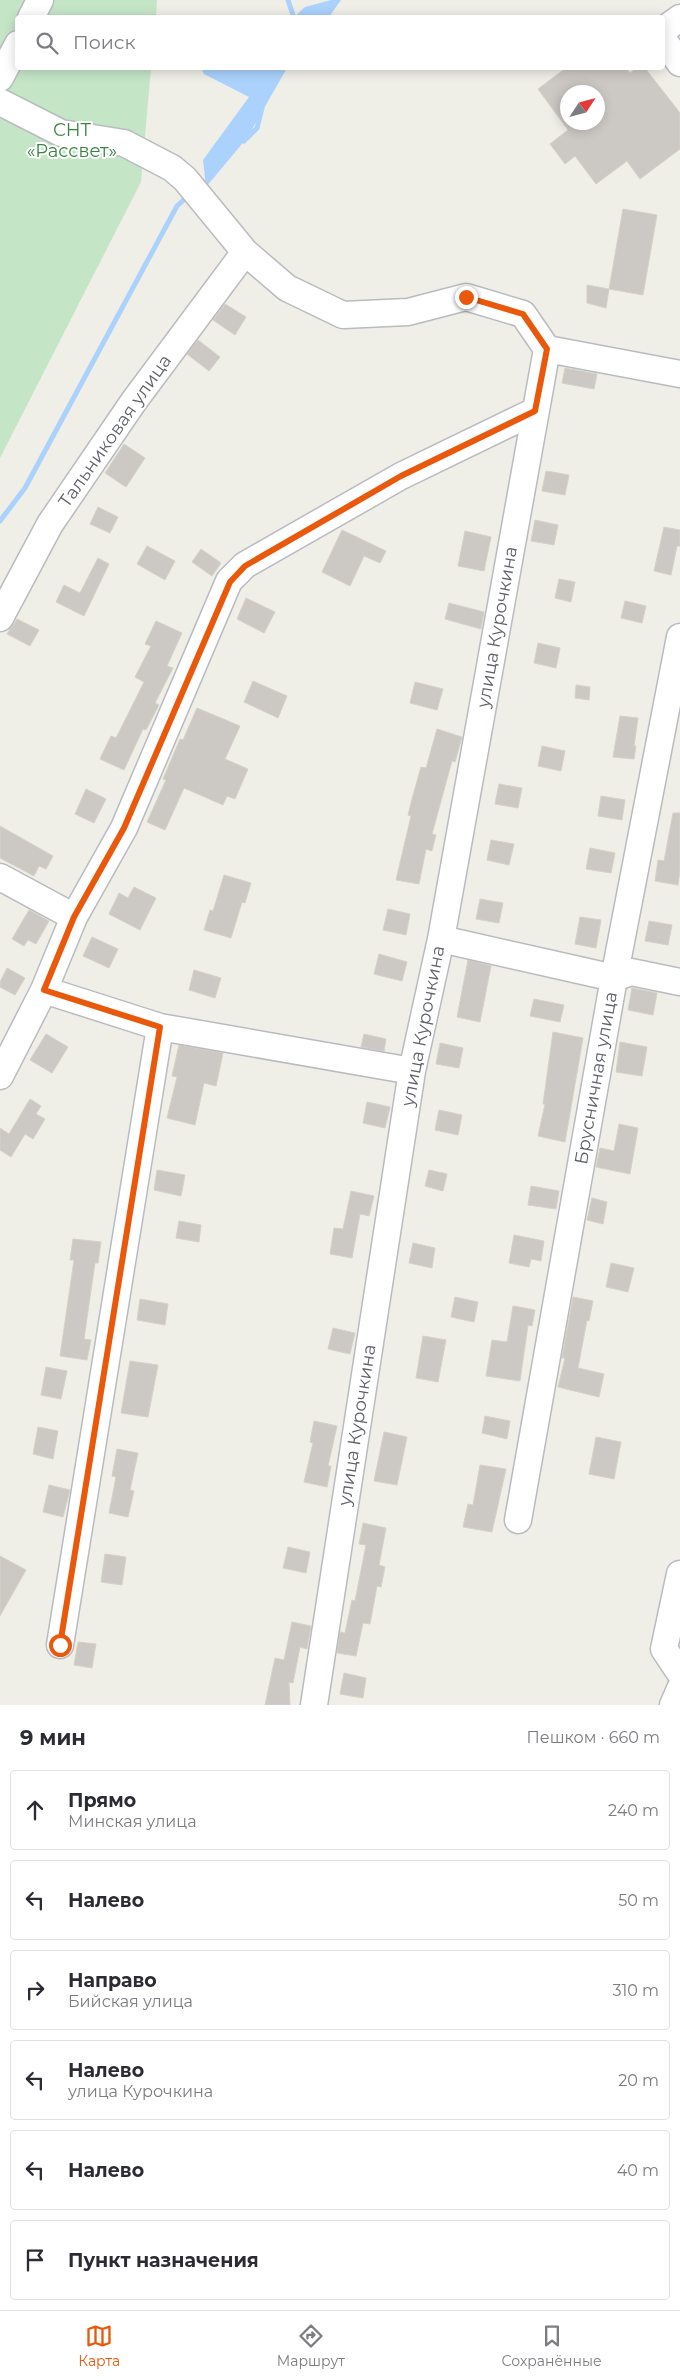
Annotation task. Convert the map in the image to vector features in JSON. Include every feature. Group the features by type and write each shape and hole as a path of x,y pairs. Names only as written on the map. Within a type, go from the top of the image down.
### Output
{"street":[{"path":"32,15 40,0"},
{"path":"665,29 680,18"},
{"path":"665,42 680,63"},
{"path":"0,78 15,50"},
{"path":"0,102 61,133 124,143 172,168 185,179 244,252 287,288 343,316 408,312 466,297 523,314 547,349 680,374"},
{"name":"Тальниковая улица","path":"0,618 50,524 134,401 244,252"},
{"name":"улица Курочкина","path":"314,1705 412,1071 441,939 547,349"},
{"path":"0,1076 44,990 74,917 124,828 230,582 245,566 401,476 535,411"},
{"name":"Брусничная улица","path":"518,1520 614,978 680,637"},
{"path":"0,877 74,917"},
{"path":"441,939 614,978 631,972 680,982"},
{"path":"44,990 160,1027 412,1071"},
{"path":"60,1645 160,1027"},
{"path":"680,1574 664,1649 680,1673"},
{"path":"672,1705 680,1690"}],"green space":[{"name":"СНТ «Рассвет»","path":"0,0 157,0 156,15 15,15 15,70 151,70 141,182 0,458"}],"water":[{"path":"331,0 341,0 330,15 296,15 305,7"},
{"path":"202,70 286,70 247,138 206,187 203,160 249,97 204,74"}],"building":[{"path":"563,70 628,70 630,73 634,70 647,70 680,113 680,149 640,179 627,161 596,184 575,156 565,164 550,144 568,130 605,130 605,85 560,85 560,119 538,89"},
{"path":"623,209 657,215 643,295 609,289"},
{"path":"587,285 609,289 606,308 587,303"},
{"path":"225,304 246,317 235,335 213,320"},
{"path":"198,340 220,357 209,371 187,354"},
{"path":"565,368 597,374 594,389 562,383"},
{"path":"124,444 145,458 126,487 105,473"},
{"path":"546,471 569,475 565,495 542,491"},
{"path":"98,507 118,517 110,533 90,524"},
{"path":"535,520 558,525 554,545 531,541"},
{"path":"664,527 680,530 680,546 677,546 671,575 654,571"},
{"path":"342,530 386,551 380,563 364,556 350,586 322,572"},
{"path":"465,531 491,537 484,571 458,566"},
{"path":"147,546 175,561 165,580 137,564"},
{"path":"201,549 221,563 212,576 192,562"},
{"path":"98,558 109,564 84,616 56,602 64,585 80,593"},
{"path":"559,579 575,582 571,602 555,598"},
{"path":"246,598 275,612 264,633 237,619"},
{"path":"625,601 646,606 642,623 621,618"},
{"path":"449,603 484,612 481,629 445,619"},
{"path":"17,619 39,630 30,646 7,634"},
{"path":"156,621 182,633 167,666 173,668 155,703 159,705 146,730 143,729 124,770 100,759 111,736 116,738 144,682 135,677 151,646 145,644"},
{"path":"538,643 560,648 556,668 534,663"},
{"path":"253,681 287,696 278,718 244,702"},
{"path":"415,682 443,689 437,710 410,703"},
{"path":"576,685 590,687 589,700 575,698"},
{"path":"197,708 240,726 225,759 248,769 235,799 227,796 223,805 184,788 165,830 147,822 166,780 163,779 180,739 183,740"},
{"path":"620,716 638,718 634,759 613,757"},
{"path":"437,729 462,737 455,762 452,761 432,834 436,835 432,851 426,849 419,884 396,880 411,816 408,815 412,799 421,767 426,768"},
{"path":"542,746 565,751 561,771 538,766"},
{"path":"499,784 522,788 518,808 495,804"},
{"path":"86,789 106,799 94,823 75,814"},
{"path":"601,796 625,800 622,820 598,816"},
{"path":"673,813 680,813 680,870 678,885 655,881 658,860 664,861"},
{"path":"0,826 53,856 46,869 39,866 34,876 0,858"},
{"path":"491,840 514,844 509,865 487,860"},
{"path":"590,848 615,853 611,873 586,869"},
{"path":"224,875 251,883 245,903 242,902 231,938 204,930 210,910 213,911"},
{"path":"134,887 156,898 140,930 109,914 119,893 128,898"},
{"path":"480,899 503,903 499,923 476,919"},
{"path":"388,909 410,914 406,935 383,930"},
{"path":"29,910 49,921 36,944 28,940 24,946 12,939"},
{"path":"580,917 601,920 596,948 575,944"},
{"path":"649,921 672,925 668,945 645,941"},
{"path":"92,937 118,949 109,968 83,956"},
{"path":"379,954 407,962 402,981 374,974"},
{"path":"468,960 491,966 480,1022 457,1017"},
{"path":"7,968 25,978 15,995 0,987 0,982"},
{"path":"194,970 221,978 215,998 189,990"},
{"path":"632,988 657,993 653,1015 628,1010"},
{"path":"534,999 564,1005 560,1022 530,1016"},
{"path":"553,1032 583,1038 565,1142 538,1136 545,1104 543,1104"},
{"path":"46,1034 68,1047 52,1073 30,1060"},
{"path":"364,1034 386,1039 384,1051 361,1047"},
{"path":"620,1042 647,1047 642,1076 616,1072"},
{"path":"440,1043 463,1048 459,1068 436,1064"},
{"path":"179,1045 223,1053 216,1086 204,1083 195,1125 167,1118 177,1077 172,1076"},
{"path":"30,1099 41,1106 36,1114 45,1119 33,1139 25,1134 11,1157 0,1150 0,1128 9,1134"},
{"path":"367,1102 390,1107 385,1128 363,1123"},
{"path":"439,1110 462,1115 458,1135 435,1130"},
{"path":"619,1124 638,1128 630,1174 596,1167 600,1148 614,1151"},
{"path":"157,1170 185,1175 181,1196 154,1190"},
{"path":"429,1170 447,1174 443,1191 425,1186"},
{"path":"531,1186 559,1191 556,1209 528,1205"},
{"path":"351,1191 374,1196 369,1216 360,1214 352,1258 330,1254 334,1228 343,1229"},
{"path":"592,1198 607,1202 603,1224 587,1220"},
{"path":"179,1221 201,1225 199,1242 176,1238"},
{"path":"514,1235 544,1241 541,1261 531,1259 529,1267 509,1263"},
{"path":"73,1239 101,1242 98,1263 95,1263 84,1339 91,1340 87,1360 60,1356 74,1260 70,1260"},
{"path":"413,1243 435,1248 432,1268 409,1263"},
{"path":"611,1263 634,1268 628,1292 606,1287"},
{"path":"455,1297 478,1302 474,1322 451,1317"},
{"path":"573,1297 593,1301 589,1321 587,1320 578,1368 604,1374 599,1397 558,1387 565,1358 562,1358"},
{"path":"140,1299 168,1304 165,1325 137,1320"},
{"path":"513,1306 535,1310 532,1326 528,1325 520,1381 486,1376 492,1340 507,1342"},
{"path":"333,1328 355,1333 350,1354 328,1349"},
{"path":"423,1336 446,1340 438,1382 416,1378"},
{"path":"130,1361 158,1365 148,1417 121,1413"},
{"path":"46,1367 67,1371 61,1399 41,1395"},
{"path":"485,1416 510,1421 507,1439 482,1433"},
{"path":"314,1421 337,1426 328,1466 331,1466 327,1487 304,1482 313,1443 310,1442"},
{"path":"38,1427 58,1431 53,1459 33,1454"},
{"path":"384,1432 407,1437 397,1485 374,1481"},
{"path":"596,1437 621,1442 614,1479 589,1474"},
{"path":"117,1449 138,1453 130,1490 134,1491 128,1517 109,1513 116,1477 112,1476"},
{"path":"480,1465 506,1469 492,1532 463,1527 468,1504 473,1505"},
{"path":"49,1485 70,1490 63,1517 43,1512"},
{"path":"363,1523 386,1528 379,1565 385,1567 381,1587 377,1586 370,1624 363,1623 356,1656 337,1653 340,1632 345,1633 352,1600 355,1601 366,1545 359,1544"},
{"path":"288,1547 310,1552 306,1573 283,1568"},
{"path":"105,1554 126,1557 122,1585 101,1582"},
{"path":"0,1556 26,1570 0,1616"},
{"path":"292,1622 311,1626 307,1649 300,1647 293,1683 289,1682 290,1705 265,1705 275,1658 284,1660"},
{"path":"78,1642 96,1644 92,1668 74,1665"},
{"path":"344,1673 366,1678 363,1698 340,1694"}],"waterway":[{"path":"288,0 293,15"},
{"path":"244,141 257,128 262,108"},
{"path":"0,521 25,488 177,206 188,196"}],"route":[{"path":"60,1645 160,1027 44,990 74,917 124,828 230,582 245,566 401,476 535,411 547,349 523,314 466,297"}]}
